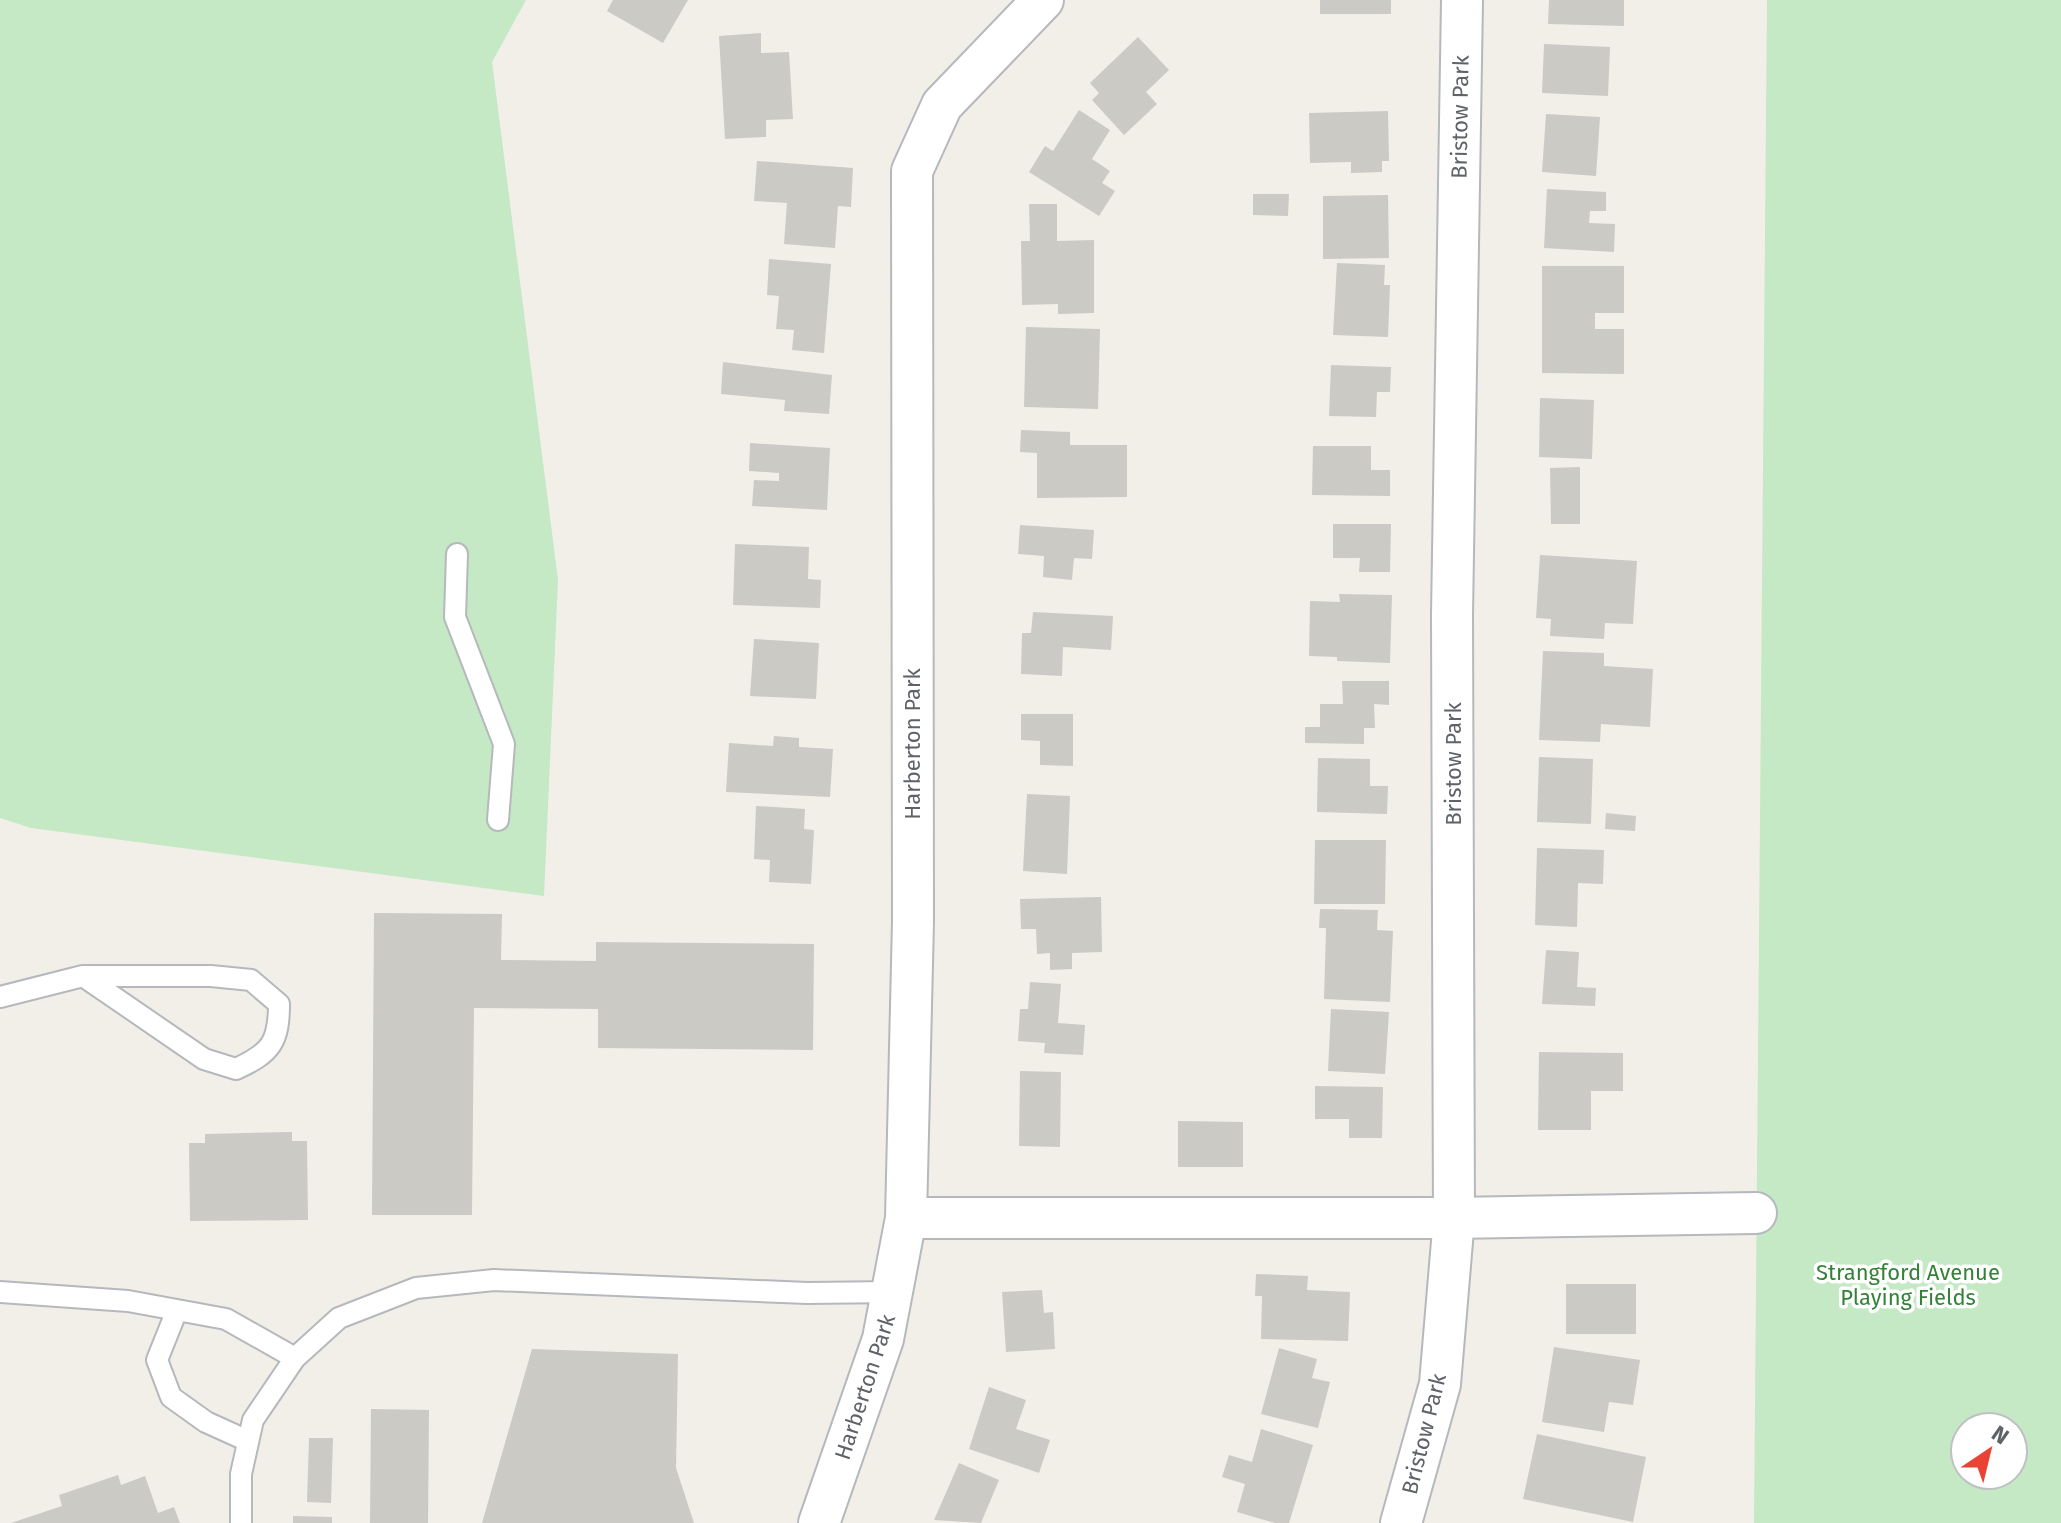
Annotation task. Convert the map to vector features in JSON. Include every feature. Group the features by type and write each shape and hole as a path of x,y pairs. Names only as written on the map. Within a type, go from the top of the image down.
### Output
{"street":[{"name":"Harberton Park","path":"819,1523 883,1339 895,1292 906,1218 913,921 912,171 942,105 1043,0"},
{"name":"Bristow Park","path":"1401,1523 1440,1384 1454,1218 1452,615 1462,0"},
{"path":"906,1218 1454,1218 1756,1213"}],"lane":[{"path":"457,554 455,617 504,744 498,820"},
{"path":"0,997 83,976 251,980 279,1004 279,1034 260,1058 236,1069 204,1059 83,976"},
{"path":"241,1523 241,1474 253,1420 295,1358 339,1318 416,1288 494,1280 807,1293 895,1292"},
{"path":"0,1292 128,1301 226,1319 295,1358"},
{"path":"177,1310 157,1360 171,1397 206,1422 248,1441"}],"green space":[{"path":"0,0 526,0 492,62 558,580 544,896 31,828 0,818"},
{"name":"Strangford Avenue Playing Fields","path":"1767,0 2061,0 2061,1523 1754,1523"}],"building":[{"path":"613,0 688,0 663,43 607,11"},
{"path":"1320,0 1391,0 1391,14 1320,14"},
{"path":"1549,0 1624,0 1624,26 1548,24"},
{"path":"761,33 761,53 789,52 793,119 766,120 766,137 725,139 719,36"},
{"path":"1138,37 1169,70 1146,92 1157,104 1124,135 1092,100 1099,93 1090,83"},
{"path":"1544,44 1610,47 1608,96 1542,93"},
{"path":"1079,110 1110,130 1092,159 1110,171 1102,183 1115,191 1099,216 1029,172 1045,146 1053,151"},
{"path":"1388,111 1389,161 1382,161 1382,172 1351,173 1351,162 1310,163 1309,113"},
{"path":"1546,114 1600,117 1596,176 1542,172"},
{"path":"757,161 853,168 851,207 838,206 835,248 784,244 787,203 754,201"},
{"path":"1547,189 1606,192 1606,211 1590,211 1589,223 1615,224 1614,252 1544,248"},
{"path":"1253,194 1289,194 1288,216 1253,215"},
{"path":"1388,195 1389,258 1323,259 1323,196"},
{"path":"1029,204 1057,204 1057,241 1094,240 1094,313 1058,314 1058,304 1022,305 1021,241 1030,241"},
{"path":"769,259 831,264 824,353 792,350 794,330 776,329 779,296 767,295"},
{"path":"1337,263 1385,265 1384,285 1390,285 1388,337 1333,335"},
{"path":"1542,266 1624,266 1624,313 1595,313 1595,329 1624,329 1624,374 1542,373"},
{"path":"1026,327 1100,329 1098,409 1024,407"},
{"path":"723,362 832,375 829,414 784,411 785,400 721,394"},
{"path":"1331,365 1391,367 1390,392 1377,392 1376,417 1329,416"},
{"path":"1540,398 1594,400 1592,459 1539,457"},
{"path":"1021,430 1070,432 1070,445 1127,445 1127,497 1037,498 1037,453 1020,452"},
{"path":"750,443 830,448 827,510 752,506 754,480 779,481 779,473 749,471"},
{"path":"1313,446 1371,446 1371,470 1390,470 1390,496 1312,495"},
{"path":"1580,467 1580,524 1551,524 1550,468"},
{"path":"1333,524 1391,524 1390,572 1359,572 1360,558 1333,558"},
{"path":"1020,525 1094,530 1092,559 1074,558 1072,580 1043,577 1044,556 1018,554"},
{"path":"735,544 809,547 808,579 821,580 820,608 733,605"},
{"path":"1540,555 1637,561 1633,624 1605,623 1604,639 1550,636 1551,619 1536,618"},
{"path":"1339,594 1392,595 1390,663 1337,661 1337,657 1309,656 1310,601 1340,602"},
{"path":"1033,612 1113,616 1111,650 1063,647 1062,676 1021,674 1022,633 1031,633"},
{"path":"754,639 819,643 816,699 750,696"},
{"path":"1543,651 1604,653 1604,666 1653,669 1650,727 1601,724 1600,742 1539,740"},
{"path":"1342,681 1389,681 1389,705 1374,704 1375,728 1364,728 1364,744 1305,743 1305,727 1320,727 1320,704 1343,704"},
{"path":"1021,714 1073,714 1073,766 1040,765 1040,741 1021,740"},
{"path":"774,736 799,738 799,747 833,749 830,797 726,792 729,743 773,746"},
{"path":"1539,757 1593,759 1591,824 1537,822"},
{"path":"1318,758 1370,759 1370,786 1388,786 1387,814 1317,812"},
{"path":"1027,794 1070,796 1067,874 1023,871"},
{"path":"756,806 805,809 804,829 814,830 811,884 769,882 770,860 754,859"},
{"path":"1606,813 1636,816 1635,831 1605,829"},
{"path":"1315,840 1386,840 1385,904 1314,904"},
{"path":"1537,848 1604,850 1603,884 1578,883 1577,927 1535,925"},
{"path":"1101,897 1102,952 1072,953 1072,969 1050,970 1050,953 1037,954 1036,929 1021,929 1020,899"},
{"path":"1320,909 1378,910 1377,930 1393,931 1390,1002 1324,999 1326,928 1319,928"},
{"path":"374,913 502,914 501,960 596,961 596,942 814,944 813,1050 598,1048 598,1009 474,1008 472,1215 372,1215"},
{"path":"1546,950 1579,952 1577,987 1596,988 1595,1006 1542,1004"},
{"path":"1030,982 1061,984 1058,1023 1085,1025 1083,1055 1044,1053 1045,1043 1018,1041 1020,1009 1028,1009"},
{"path":"1331,1009 1389,1012 1385,1074 1328,1071"},
{"path":"1539,1052 1623,1053 1623,1091 1591,1091 1591,1130 1538,1130"},
{"path":"1020,1071 1061,1072 1060,1147 1019,1146"},
{"path":"1315,1086 1383,1087 1382,1138 1349,1138 1349,1119 1315,1119"},
{"path":"1178,1121 1243,1122 1243,1167 1178,1167"},
{"path":"292,1132 292,1141 307,1141 308,1220 190,1221 189,1143 205,1143 205,1134"},
{"path":"1256,1274 1308,1276 1307,1290 1350,1292 1348,1341 1261,1339 1262,1296 1255,1296"},
{"path":"1566,1284 1636,1284 1636,1334 1566,1334"},
{"path":"1042,1290 1044,1313 1053,1312 1055,1349 1006,1352 1002,1292"},
{"path":"1554,1347 1640,1360 1633,1405 1609,1402 1604,1432 1542,1422"},
{"path":"1279,1348 1317,1359 1312,1378 1330,1382 1318,1428 1261,1414"},
{"path":"532,1349 678,1354 676,1468 694,1523 482,1523"},
{"path":"989,1387 1026,1400 1016,1429 1050,1440 1039,1473 969,1449"},
{"path":"371,1409 429,1410 428,1523 370,1523"},
{"path":"1261,1429 1313,1445 1289,1523 1275,1523 1237,1512 1245,1484 1222,1477 1229,1455 1252,1462"},
{"path":"1537,1434 1646,1457 1633,1522 1523,1499"},
{"path":"309,1438 333,1438 331,1503 307,1502"},
{"path":"959,1463 999,1480 981,1523 934,1520"},
{"path":"118,1475 121,1485 145,1476 158,1513 174,1507 180,1523 11,1523 62,1506 59,1495"},
{"path":"293,1516 332,1517 332,1523 293,1523"}]}
